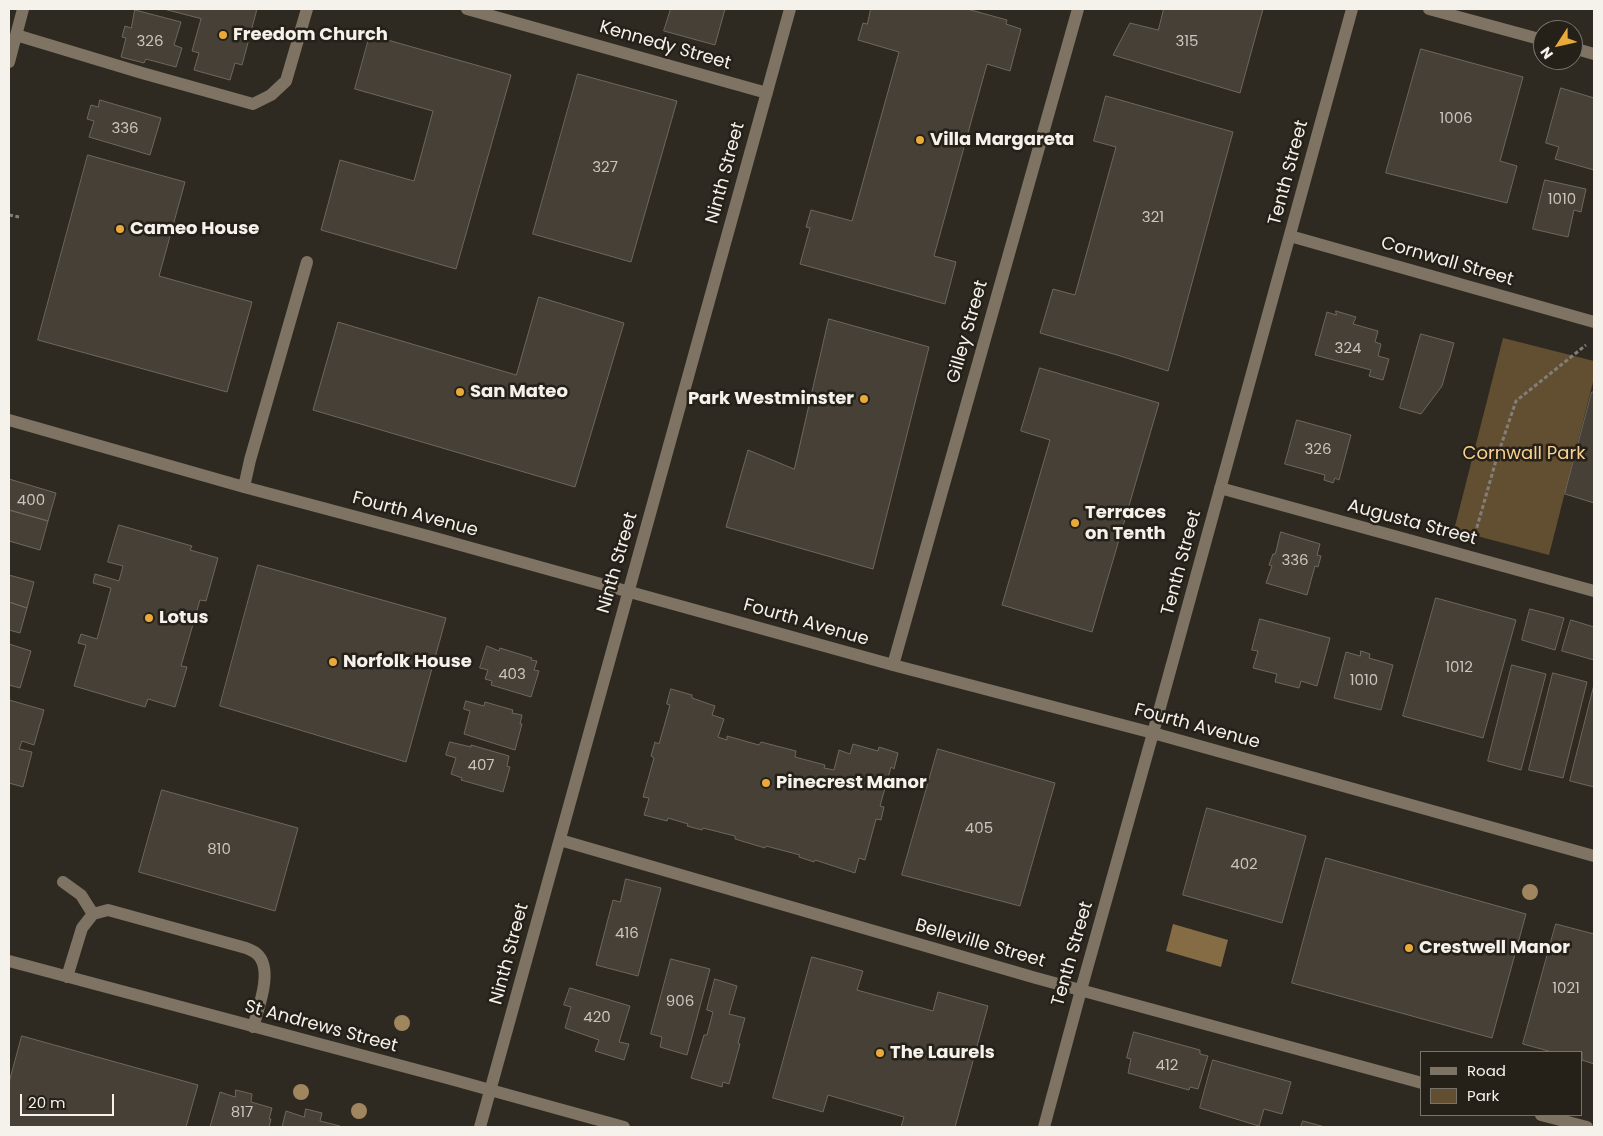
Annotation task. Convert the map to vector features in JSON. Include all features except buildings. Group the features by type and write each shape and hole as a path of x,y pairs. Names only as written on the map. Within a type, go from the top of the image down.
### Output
{"street":[{"path":"9,62 23,9"},
{"path":"16,35 253,104 271,95 286,81 307,9"},
{"name":"Kennedy Street","path":"467,9 767,93"},
{"name":"Ninth Street","path":"480,1127 790,9"},
{"name":"Gilley Street","path":"893,665 1078,9"},
{"name":"Tenth Street","path":"1044,1127 1352,9"},
{"path":"1429,9 1533,37"},
{"name":"Cornwall Street","path":"1290,236 1594,322"},
{"path":"244,487 250,460 307,262"},
{"name":"Fourth Avenue","path":"9,420 244,487 893,665 1153,733 1594,856"},
{"name":"Augusta Street","path":"1220,488 1594,591"},
{"name":"Belleville Street","path":"560,840 1036,978 1420,1082"},
{"path":"63,882 81,895 93,914"},
{"path":"67,977 82,928 93,914 108,910 246,948 258,955 266,970 262,995 253,1027"},
{"name":"St Andrews Street","path":"9,961 624,1127"},
{"path":"1545,1116 1587,1127"}],"path":[{"path":"9,215 18,217"},
{"path":"1469,557 1497,457 1516,401 1586,345"}],"green space":[{"name":"Cornwall Park","path":"1503,338 1594,361 1594,378 1549,555 1454,530"}],"shaded area":[{"path":"1173,924 1228,940 1221,967 1166,951"}],"place":[{"name":"Freedom Church","path":"223,35"},
{"name":"Villa Margareta","path":"920,140"},
{"name":"Cameo House","path":"120,229"},
{"name":"San Mateo","path":"460,392"},
{"name":"Park Westminster","path":"864,399"},
{"name":"Terraces on Tenth","path":"1075,523"},
{"name":"Lotus","path":"149,618"},
{"name":"Norfolk House","path":"333,662"},
{"name":"Pinecrest Manor","path":"766,783"},
{"name":"Crestwell Manor","path":"1409,948"},
{"name":"The Laurels","path":"880,1053"}]}
